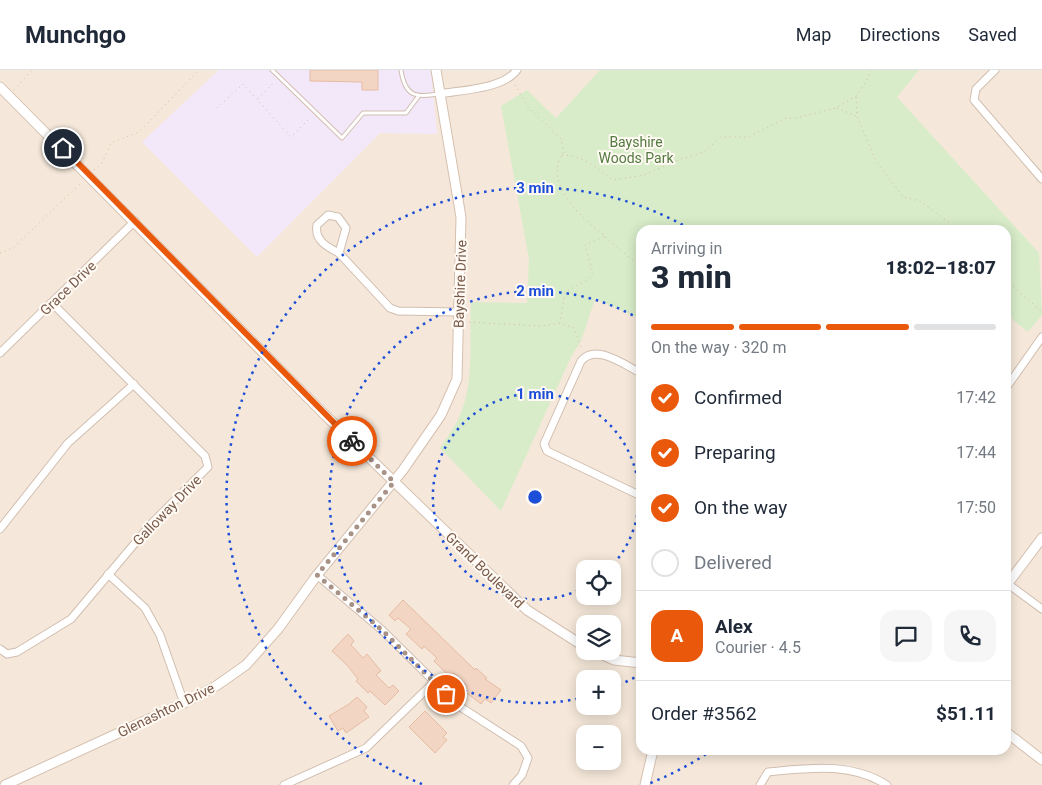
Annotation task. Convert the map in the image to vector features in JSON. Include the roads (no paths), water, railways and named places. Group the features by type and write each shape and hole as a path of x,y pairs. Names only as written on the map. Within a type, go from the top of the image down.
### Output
{"street":[{"name":"Bayshire Drive","path":"394,482 441,415 457,380 461,217 436,70"},
{"path":"439,94 500,83 511,78 517,70"},
{"path":"995,70 976,89 974,100 1042,179"},
{"name":"Grand Boulevard","path":"0,87 135,221 324,414 527,610 576,641"},
{"path":"339,253 346,233 345,223 338,216 328,215 317,225 317,235 323,243 339,253 390,308 398,311 459,312"},
{"name":"Grace Drive","path":"0,353 135,221"},
{"name":"Galloway Drive","path":"0,649 7,654 17,652 71,619 152,523 208,467 205,456 52,303"},
{"path":"1011,381 1042,337"},
{"path":"636,371 600,354 592,353 586,356 577,370 544,444 547,451 636,494"},
{"path":"0,529 68,443 134,384"},
{"name":"Glenashton Drive","path":"5,785 184,703 216,686 246,665 278,629 317,575 394,482"},
{"path":"1011,580 1042,538"},
{"path":"108,574 134,596 149,615 160,635 184,703"},
{"path":"317,575 382,630 433,683 460,706 521,746 528,758 522,775 513,785"},
{"path":"1011,588 1042,609"},
{"path":"614,660 636,662"},
{"path":"284,785 366,748 433,683"},
{"path":"1011,736 1042,760"},
{"path":"645,785 652,755"},
{"path":"760,785 768,772 818,768 845,769 873,777 886,785"}],"lane":[{"path":"272,70 342,138 363,113 406,113 418,97"},
{"path":"401,70 402,80 411,94 418,97 439,94"}],"park label":[{"name":"Bayshire Woods Park","path":"636,150"}]}
